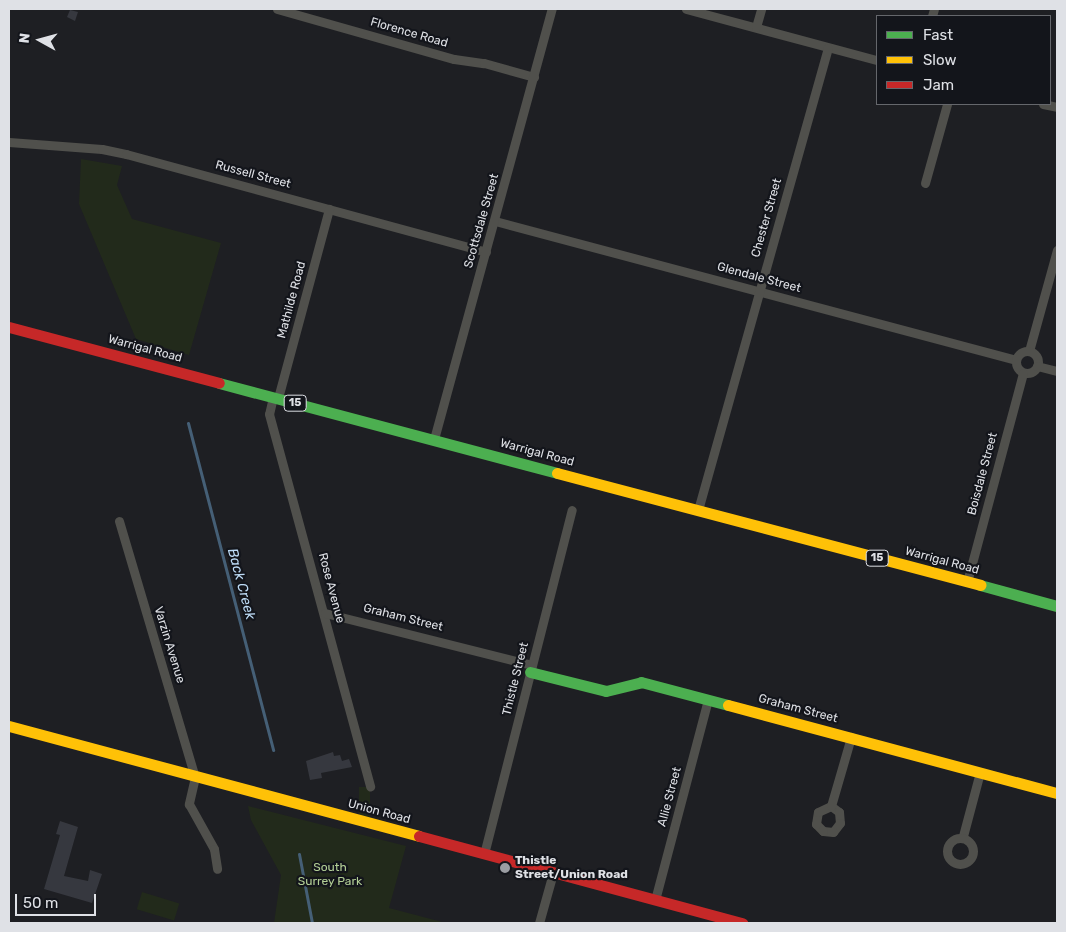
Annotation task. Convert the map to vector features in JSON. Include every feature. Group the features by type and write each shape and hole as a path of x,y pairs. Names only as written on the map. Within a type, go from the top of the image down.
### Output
{"street":[{"name":"Florence Road","path":"277,9 454,60 484,63 534,77"},
{"name":"Scottsdale Street","path":"434,440 552,9"},
{"path":"686,9 876,60"},
{"path":"756,27 761,9"},
{"name":"Chester Street","path":"698,510 828,48"},
{"path":"925,183 947,105"},
{"name":"Russell Street","path":"9,142 102,149 486,252"},
{"name":"Mathilde Road","path":"276,398 329,209"},
{"name":"Glendale Street","path":"495,221 1016,360"},
{"path":"1029,351 1057,250"},
{"name":"Warrigal Road","path":"9,327 1057,606"},
{"path":"1029,351 1036,355 1037,366 1033,371 1023,373 1017,368 1016,360 1019,354 1029,351"},
{"path":"1037,366 1057,371"},
{"name":"Boisdale Street","path":"967,582 1023,373"},
{"name":"Rose Avenue","path":"276,398 269,414 325,613 370,787"},
{"name":"Thistle Street","path":"484,854 572,510"},
{"name":"Varzin Avenue","path":"119,521 195,777"},
{"name":"Graham Street","path":"325,613 606,691 641,682 1057,793"},
{"name":"Allie Street","path":"656,900 708,700"},
{"name":"Union Road","path":"9,726 656,900 713,920 742,923"},
{"path":"831,806 851,738"},
{"path":"963,836 980,772"},
{"path":"195,777 190,804 214,849 217,869"},
{"path":"539,923 553,873"}],"green space":[{"path":"81,159 122,166 117,185 132,219 221,243 189,355 136,339 79,204"},
{"path":"359,787 370,787 370,818 359,818"},
{"name":"South Surrey Park","path":"248,806 406,846 389,908 446,923 274,923 281,875 251,820"},
{"path":"142,892 179,903 174,921 137,909"}],"building":[{"path":"70,10 78,12 75,21 67,17"},
{"path":"333,752 334,756 340,755 342,761 349,759 352,767 321,773 322,778 310,780 306,761"},
{"path":"60,821 78,827 64,876 88,881 90,870 102,874 92,903 44,889 60,835 56,834"}],"waterway":[{"name":"Back Creek","path":"188,423 273,750"},
{"name":"Back Creek","path":"299,854 312,923"}],"traffic: fast":[{"path":"219,383 557,473"},
{"path":"980,585 1057,606"},
{"path":"530,672 606,691 641,682 728,705"}],"traffic: slow":[{"path":"557,473 980,585"},
{"path":"728,705 1057,793"},
{"path":"9,726 419,836"}],"traffic: jam":[{"path":"9,327 219,383"},
{"path":"419,836 742,923"}],"place":[{"name":"Thistle Street/Union Road","path":"505,868"}]}
